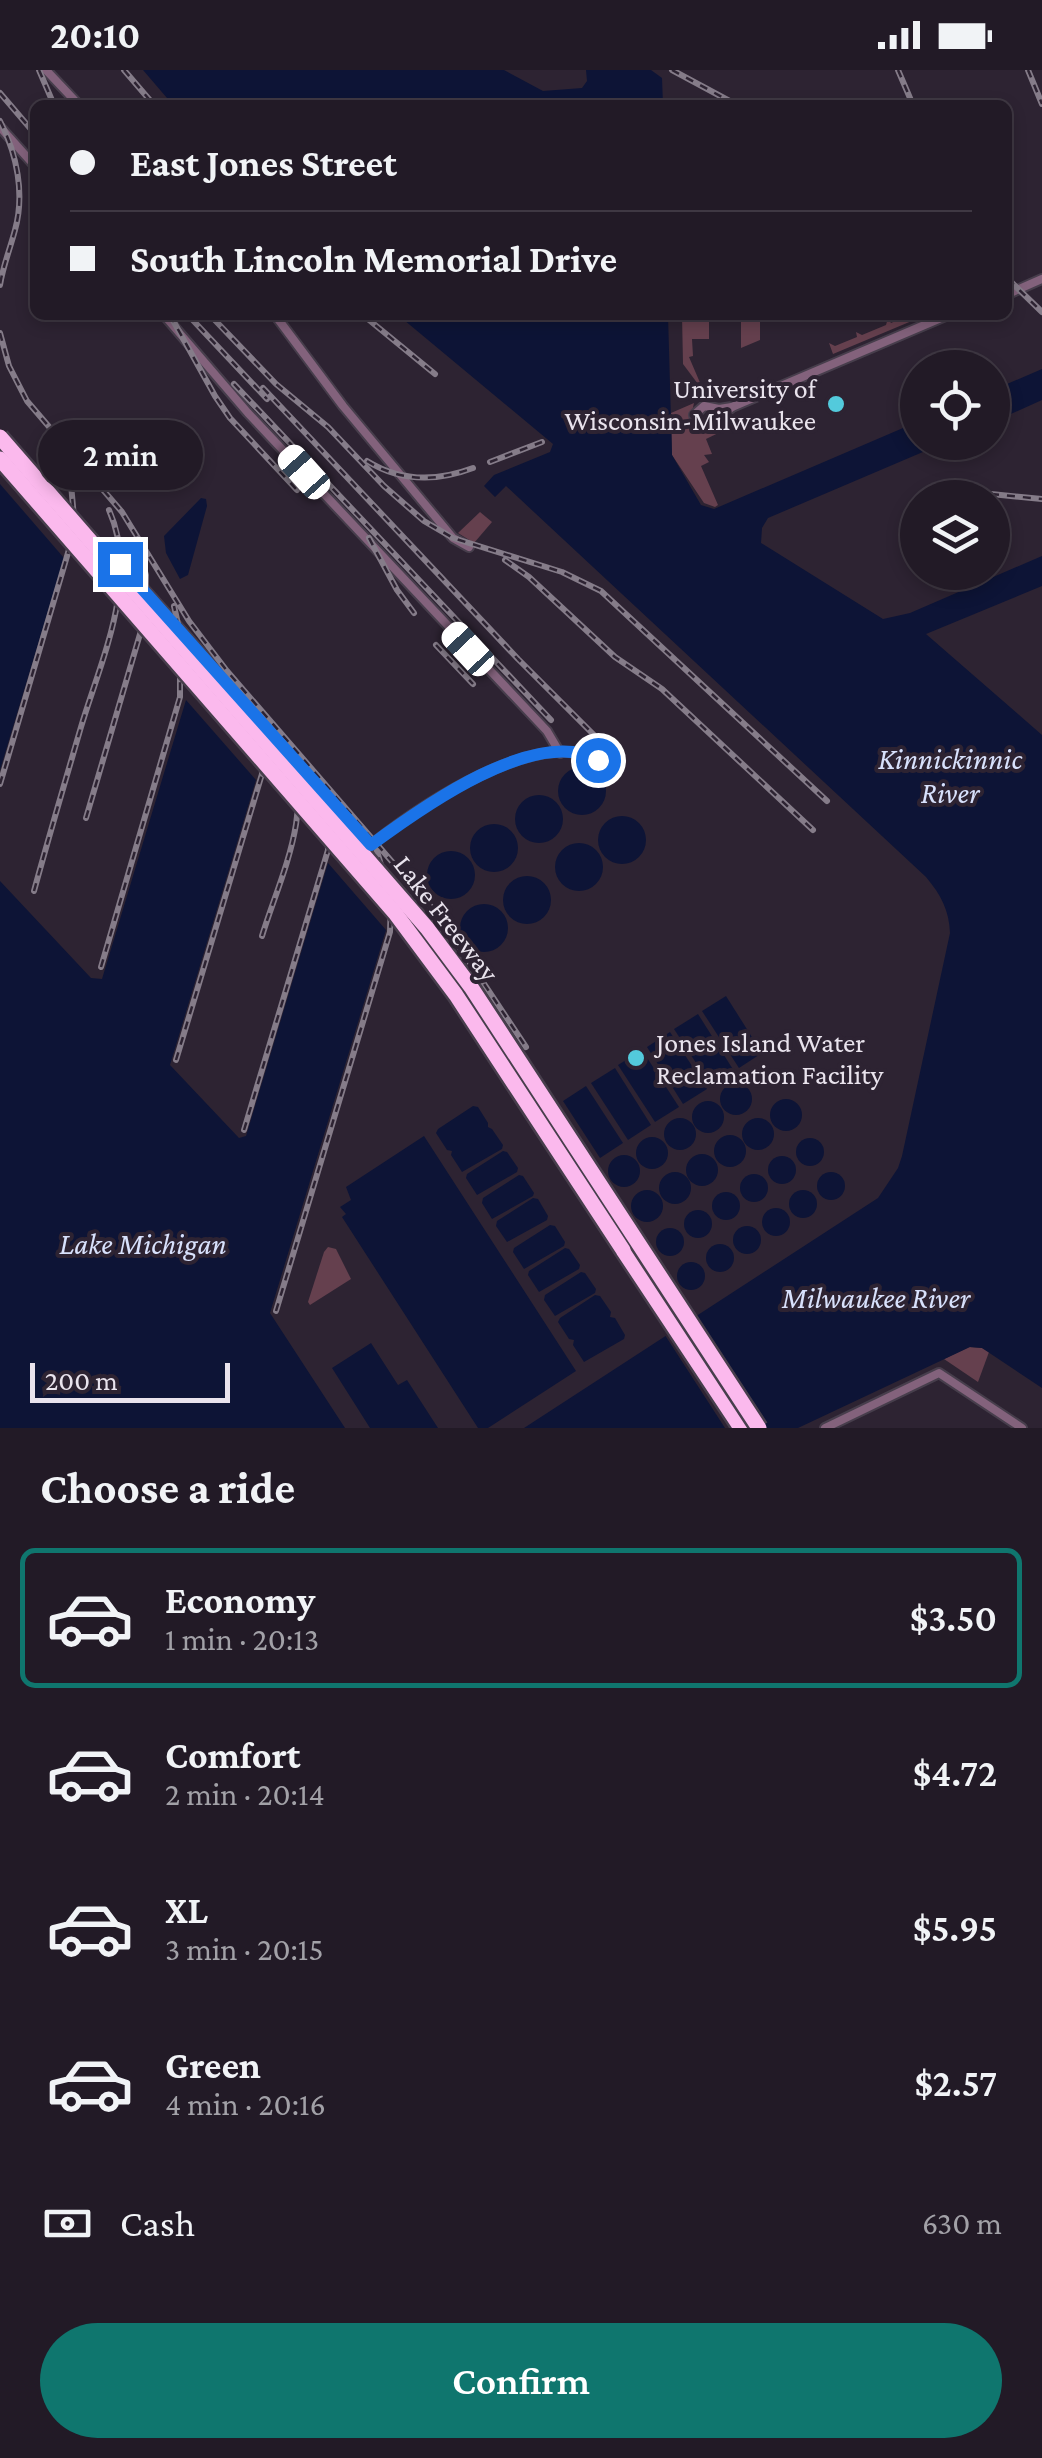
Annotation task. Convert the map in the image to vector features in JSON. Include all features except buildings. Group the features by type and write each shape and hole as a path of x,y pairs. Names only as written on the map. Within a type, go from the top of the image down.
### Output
{"highway":[{"name":"Lake Freeway","path":"0,438 427,928 471,987 759,1428"},
{"name":"Lake Freeway","path":"0,460 395,912 456,995 741,1428"}],"street":[{"path":"46,70 74,100"},
{"path":"0,127 30,160"},
{"path":"1012,292 1042,279"},
{"path":"168,320 248,413 548,731 560,752"},
{"path":"279,320 378,449 453,538 469,547"},
{"path":"732,406 700,407 695,421 702,427 709,426 732,406 936,320"},
{"path":"0,427 371,845 453,790 493,770 533,756 560,752 582,751 598,760"},
{"path":"825,1428 938,1373 1022,1428"}],"shaded area":[{"path":"682,320 709,320 709,339 692,339 693,356 689,357 704,392 683,364"},
{"path":"741,320 760,320 760,340 741,348"},
{"path":"887,320 891,323 914,320 833,354 829,343 835,346 857,337 856,332 862,335 886,325"},
{"path":"694,403 690,421 702,433 710,432 726,419 741,422 706,439 712,454 704,455 709,462 701,466 718,505 715,507 704,503 672,455 671,413"},
{"path":"480,512 492,522 474,543 458,533"},
{"path":"328,1247 336,1249 351,1279 310,1305 308,1302"},
{"path":"969,1347 989,1352 978,1382 944,1359"}],"water":[{"path":"143,70 504,70 543,91 582,88 587,81 586,70 651,70 662,78 663,100 169,100"},
{"name":"Kinnickinnic River","path":"404,320 668,320 672,455 701,505 714,509 900,429 900,460 904,460 768,518 762,528 761,543 883,619 910,613 963,590 1010,590 1010,570 1042,556 1042,586 926,634 1042,735 1042,1388 982,1348 970,1347 798,1428 524,1428 878,1198 902,1156 950,933 943,903 926,877 506,486 495,497 484,486 494,475 550,452 553,444"},
{"path":"1042,369 1042,400 1010,414 1010,383"},
{"path":"0,484 64,558 0,770"},
{"path":"201,498 206,499 207,506 188,575 180,579 166,553 164,536"},
{"name":"Lake Michigan","path":"186,700 256,780 170,1065 239,1138 246,1136 328,863 386,930 270,1313 345,1428 0,1428 0,881 91,978 102,979"},
{"path":"582,767 599,774 606,791 599,808 582,815 565,808 558,791 565,774"},
{"path":"539,795 556,802 563,819 556,836 539,843 522,836 515,819 522,802"},
{"path":"622,816 639,823 646,840 639,857 622,864 605,857 598,840 605,823"},
{"path":"494,824 511,831 518,848 511,865 494,872 477,865 470,848 477,831"},
{"path":"579,843 596,850 603,867 596,884 579,891 562,884 555,867 562,850"},
{"path":"451,851 468,858 475,875 468,892 451,899 434,892 427,875 434,858"},
{"path":"527,876 544,883 551,900 544,917 527,924 510,917 503,900 510,883"},
{"path":"484,904 501,911 508,928 501,945 484,952 467,945 460,928 467,911"},
{"path":"726,996 762,1053 739,1068 702,1011"},
{"path":"698,1014 734,1071 711,1086 674,1029"},
{"path":"670,1032 707,1089 683,1104 647,1047"},
{"path":"642,1050 679,1107 655,1122 618,1065"},
{"path":"615,1068 651,1125 628,1140 591,1083"},
{"path":"736,1083 747,1088 752,1099 747,1110 736,1115 725,1110 720,1099 725,1088"},
{"path":"586,1086 623,1143 600,1158 563,1101"},
{"path":"786,1099 797,1104 802,1115 797,1126 786,1131 775,1126 770,1115 775,1104"},
{"path":"708,1101 719,1106 724,1117 719,1128 708,1133 697,1128 692,1117 697,1106"},
{"path":"473,1106 478,1107 503,1145 462,1172 452,1151 447,1150 436,1133"},
{"path":"680,1118 691,1123 696,1134 691,1145 680,1150 669,1145 664,1134 669,1123"},
{"path":"758,1118 769,1123 774,1134 769,1145 758,1150 747,1145 742,1134 747,1123"},
{"path":"730,1135 741,1140 746,1151 741,1162 730,1167 719,1162 714,1151 719,1140"},
{"path":"424,1136 576,1371 488,1428 478,1428 342,1217 346,1214 340,1207 351,1200 346,1187"},
{"path":"652,1137 663,1142 668,1153 663,1164 652,1169 641,1164 636,1153 641,1142"},
{"path":"810,1138 820,1142 824,1152 820,1162 810,1166 800,1162 796,1152 800,1142"},
{"path":"503,1151 518,1168 517,1172 477,1195 467,1174"},
{"path":"702,1154 713,1159 718,1170 713,1181 702,1186 691,1181 686,1170 691,1159"},
{"path":"624,1155 635,1160 640,1171 635,1182 624,1187 613,1182 608,1171 613,1160"},
{"path":"782,1156 792,1160 796,1170 792,1180 782,1184 772,1180 768,1170 772,1160"},
{"path":"675,1172 686,1177 691,1188 686,1199 675,1204 664,1199 659,1188 664,1177"},
{"path":"831,1172 841,1176 845,1186 841,1196 831,1200 821,1196 817,1186 821,1176"},
{"path":"754,1174 764,1178 768,1188 764,1198 754,1202 744,1198 740,1188 744,1178"},
{"path":"519,1175 533,1196 492,1219 483,1198"},
{"path":"647,1190 658,1195 663,1206 658,1217 647,1222 636,1217 631,1206 636,1195"},
{"path":"803,1190 813,1194 817,1204 813,1214 803,1218 793,1214 789,1204 793,1194"},
{"path":"726,1192 736,1196 740,1206 736,1216 726,1220 716,1216 712,1206 716,1196"},
{"path":"533,1198 538,1199 547,1220 507,1242 496,1226 497,1221"},
{"path":"776,1208 786,1212 790,1222 786,1232 776,1236 766,1232 762,1222 766,1212"},
{"path":"698,1210 708,1214 712,1224 708,1234 698,1238 688,1234 684,1224 688,1214"},
{"path":"550,1225 555,1226 564,1246 524,1269 514,1248"},
{"path":"747,1226 757,1230 761,1240 757,1250 747,1254 737,1250 733,1240 737,1230"},
{"path":"670,1228 680,1232 684,1242 680,1252 670,1256 660,1252 656,1242 660,1232"},
{"path":"720,1244 730,1248 734,1258 730,1268 720,1272 710,1268 706,1258 710,1248"},
{"path":"565,1248 580,1265 579,1269 539,1292 529,1271"},
{"path":"691,1262 701,1266 705,1276 701,1286 691,1290 681,1286 677,1276 681,1266"},
{"path":"581,1272 596,1289 595,1293 555,1316 544,1300 545,1295"},
{"path":"595,1295 600,1296 625,1335 584,1362 574,1340 569,1339 558,1322"},
{"path":"371,1343 398,1385 407,1380 438,1428 370,1428 332,1368"}],"pier":[{"path":"692,1313 767,1428 725,1428 663,1332"}],"railway":[{"path":"39,70 52,100"},
{"path":"124,70 150,100"},
{"path":"672,70 728,100"},
{"path":"898,70 911,100"},
{"path":"1028,70 1042,104"},
{"path":"0,93 30,128"},
{"path":"0,121 15,160 19,188 18,216 0,285"},
{"path":"1012,283 1042,312"},
{"path":"173,320 230,418 297,490"},
{"path":"193,320 267,399"},
{"path":"215,320 276,384 328,427 424,521 453,538 562,572 601,591 827,801"},
{"path":"369,320 435,374"},
{"path":"0,333 9,366 27,401 122,512 189,621 227,671 439,916 526,1047"},
{"path":"234,384 551,720"},
{"path":"263,388 518,659 616,757"},
{"path":"490,462 542,442"},
{"path":"0,784 75,529 71,484 56,448"},
{"path":"367,461 393,473 419,478 473,468"},
{"path":"1010,496 1042,499"},
{"path":"34,891 114,619 121,564 118,536 109,510"},
{"path":"369,538 414,613"},
{"path":"86,818 145,617 146,575 140,554"},
{"path":"505,560 529,577 615,657 662,689 813,830"},
{"path":"101,967 180,697 180,633 174,606"},
{"path":"436,645 473,684"},
{"path":"176,1060 262,774 261,741 250,704"},
{"path":"262,936 286,867 297,819 296,771 288,748"},
{"path":"244,1130 328,850 327,821 315,780"},
{"path":"276,1311 390,932 391,900 377,851"}],"place":[{"name":"University of Wisconsin-Milwaukee","path":"836,404"},
{"name":"Jones Island Water Reclamation Facility","path":"636,1058"}],"route":[{"path":"120,564 371,845 453,790 493,770 533,756 560,752 582,751 598,760"}],"water label":[{"name":"Milwaukee River","path":"876,1298"}]}
